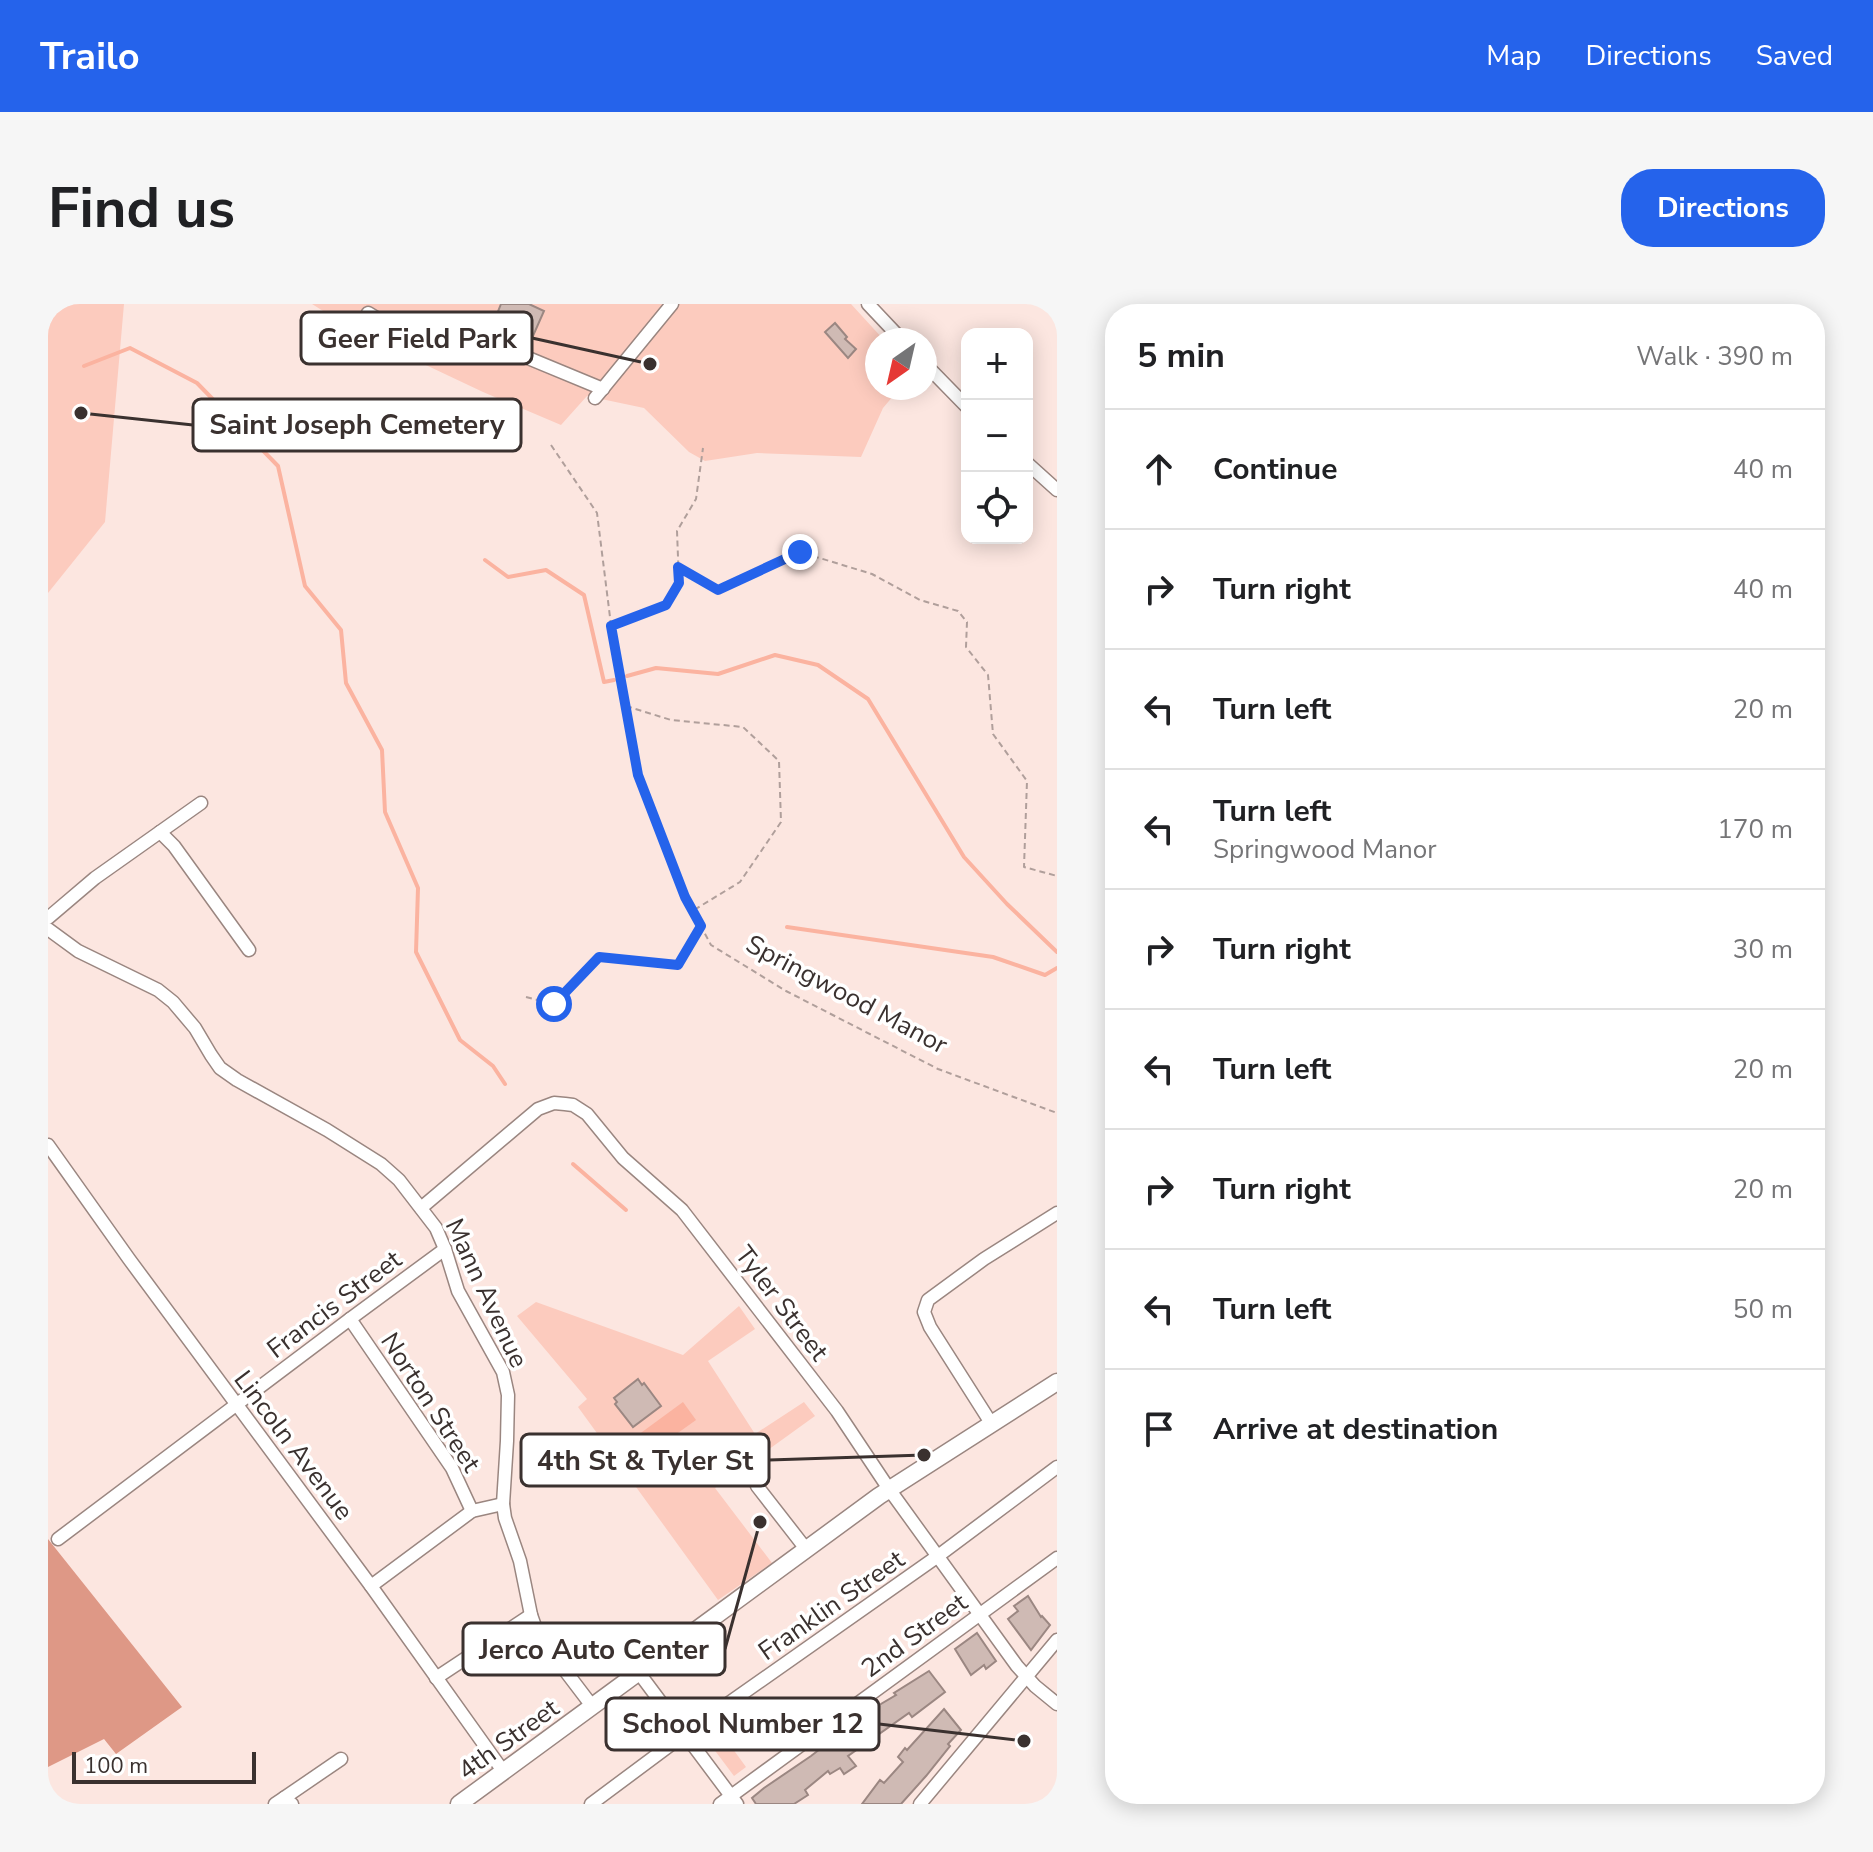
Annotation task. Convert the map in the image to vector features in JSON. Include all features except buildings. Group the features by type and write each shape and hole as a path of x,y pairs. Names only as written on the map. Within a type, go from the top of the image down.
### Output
{"main road":[{"name":"4th Street","path":"459,1804 889,1489 1057,1382"}],"street":[{"path":"368,313 434,353 487,341 599,394 672,304"},
{"path":"868,304 891,328"},
{"path":"937,376 961,401"},
{"path":"1033,467 1054,482"},
{"path":"48,918 95,878 201,803"},
{"path":"160,832 174,846 249,950"},
{"name":"Mann Avenue","path":"48,929 78,951 158,990 195,1028 220,1068 381,1164 399,1180 436,1228 458,1291 503,1372 508,1395 503,1504 520,1561 531,1615 538,1635 592,1706"},
{"path":"48,946 59,938"},
{"name":"Tyler Street","path":"421,1208 538,1109 554,1103 565,1104 573,1105 587,1114 623,1158 682,1210 837,1411 889,1489 1026,1676"},
{"name":"Lincoln Avenue","path":"48,1145 503,1771"},
{"path":"991,1423 930,1327 924,1312 928,1300 984,1259 1057,1213"},
{"name":"Francis Street","path":"58,1539 445,1249"},
{"name":"Norton Street","path":"350,1319 452,1468 472,1511"},
{"name":"Franklin Street","path":"591,1804 1057,1467"},
{"path":"757,1486 806,1549"},
{"path":"371,1586 472,1511 503,1504"},
{"name":"2nd Street","path":"720,1804 734,1800 1057,1558"},
{"path":"436,1678 531,1615"},
{"path":"920,1804 1057,1640"},
{"path":"639,1673 734,1800"},
{"path":"1026,1676 1057,1704"},
{"path":"284,1802 341,1759"}],"path":[{"name":"Springwood Manor","path":"551,445 597,513 611,626 638,775 685,897 711,945 786,991 938,1069 1057,1113"},
{"path":"611,626 666,605 679,583 677,531 696,499 703,448"},
{"path":"678,567 718,590 800,552 872,574 920,600 958,611 967,622 966,647 988,675 993,734 1027,781 1024,867 1057,876"},
{"path":"626,706 671,720 743,727 779,761 781,822 740,882 693,911"},
{"path":"526,997 554,1004 599,957 678,965 701,926"}],"shaded area":[{"path":"48,304 124,304 105,522 48,593"},
{"path":"312,304 851,304 873,328 865,328 865,400 890,400 883,408 861,457 757,453 705,461 689,452 644,408 587,396 561,425 358,333"},
{"path":"536,1302 683,1355 739,1306 755,1329 708,1361 755,1434 804,1402 815,1416 715,1488 772,1563 718,1600 578,1407 587,1399 517,1316"},
{"path":"683,1402 696,1420 668,1440 681,1459 664,1471 638,1435"},
{"path":"48,1539 182,1707 116,1754 104,1739 48,1767"},
{"path":"714,1723 746,1767 734,1776 701,1732"}],"waterway":[{"path":"84,366 130,348 197,383 278,466 305,586 341,630 346,683 382,750 385,812 418,888 416,952 460,1040 493,1066 505,1084"},
{"path":"485,560 508,577 546,570 584,595 604,682 614,680"},
{"path":"627,676 656,668 718,674 775,655 818,665 868,699 964,857 1057,952"},
{"path":"787,927 993,957 1045,975 1057,968"},
{"path":"573,1164 626,1210"}],"place":[{"name":"Geer Field Park","path":"650,364"},
{"name":"Saint Joseph Cemetery","path":"81,413"},
{"name":"4th St & Tyler St","path":"924,1455"},
{"name":"Jerco Auto Center","path":"760,1522"},
{"name":"School Number 12","path":"1024,1741"}],"route":[{"path":"554,1004 599,957 678,965 701,926 685,897 638,775 611,626 666,605 679,583 678,567 718,590 800,552"}]}
